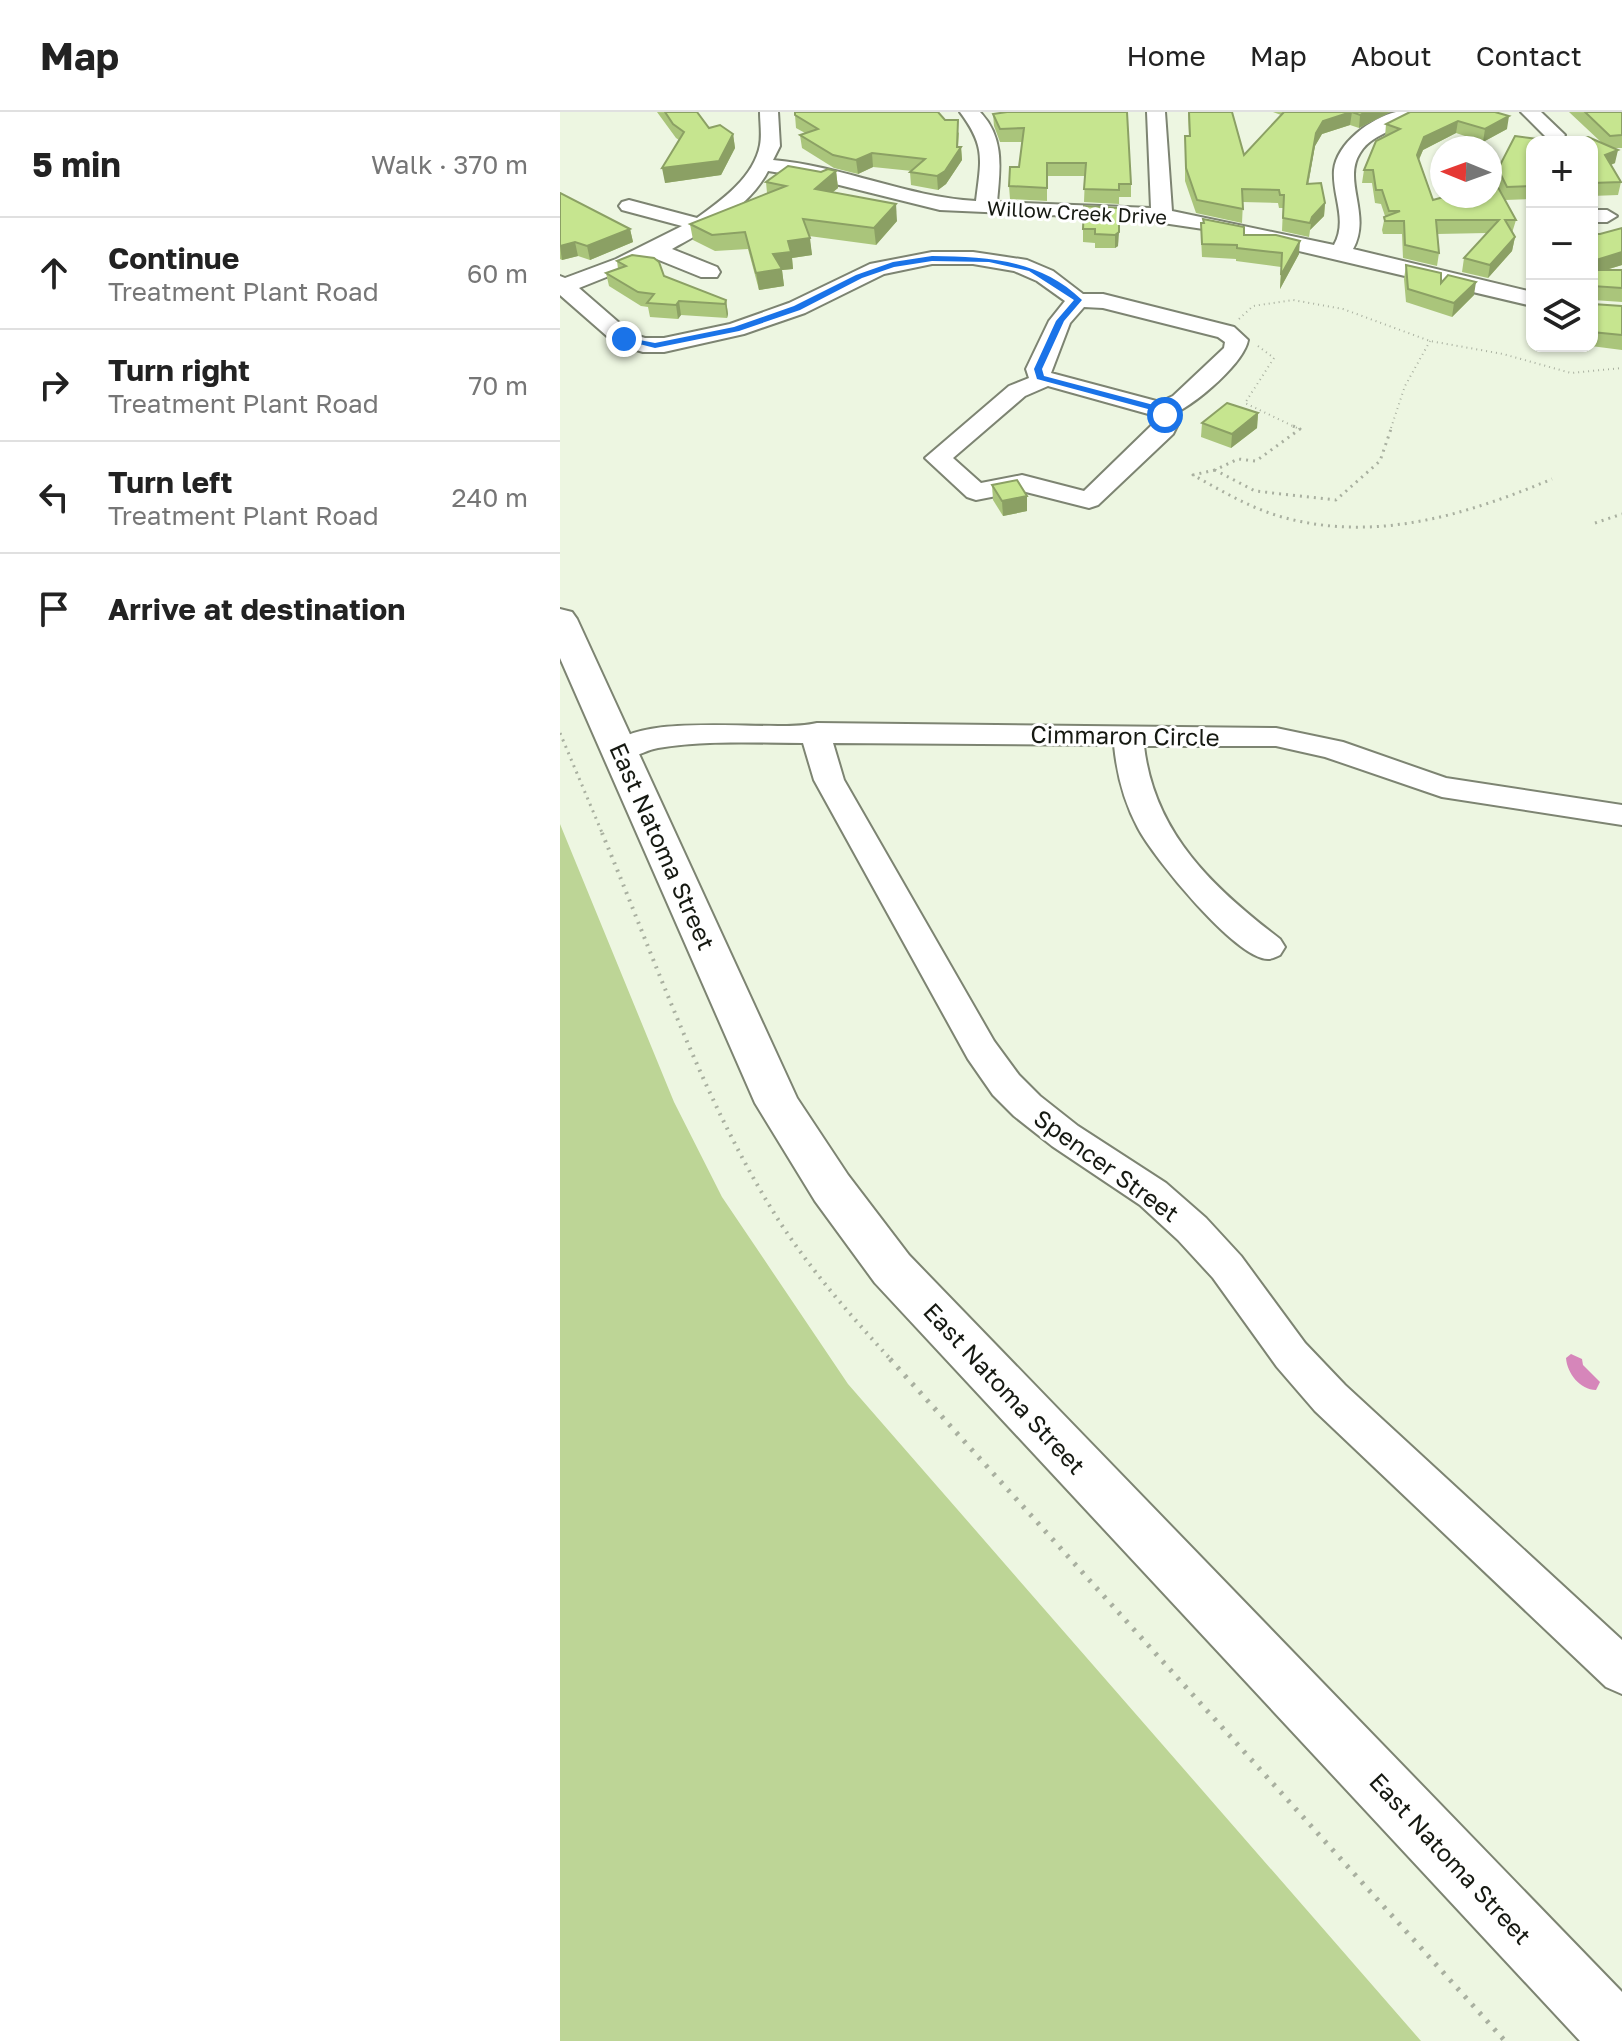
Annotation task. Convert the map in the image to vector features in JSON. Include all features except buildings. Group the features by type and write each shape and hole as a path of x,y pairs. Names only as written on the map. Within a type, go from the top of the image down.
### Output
{"main road":[{"name":"East Natoma Street","path":"560,619 777,1103 847,1213 892,1269 1622,2039"}],"street":[{"path":"769,112 772,136 762,165 741,192 701,225 654,250 561,285 624,339 643,345 664,345 736,329 797,308 878,269 932,258 973,258 1019,265 1045,276 1078,300 1103,301 1232,339 1182,401 1162,410 1043,380 1017,391 938,458 976,492 1022,483 1089,500 1164,429 1167,422 1162,410"},
{"path":"969,112 986,131 992,149 986,208"},
{"path":"1156,112 1162,215"},
{"path":"1339,254 1352,234 1353,224 1343,175 1346,159 1369,134 1412,112"},
{"path":"1530,112 1555,135"},
{"name":"Willow Creek Drive","path":"762,165 811,169 922,201 986,208 1103,210 1162,215 1526,292"},
{"path":"629,206 701,225"},
{"path":"654,250 709,272"},
{"path":"1043,380 1038,369 1060,321 1078,300"},
{"name":"Cimmaron Circle","path":"621,751 648,740 676,735 817,732 1292,739 1332,749 1442,787 1622,815"},
{"name":"Spencer Street","path":"817,732 820,756 829,780 981,1050 1006,1085 1065,1136 1153,1194 1192,1229 1227,1267 1291,1355 1330,1398 1622,1671"},
{"path":"1128,735 1129,759 1136,788 1158,837 1204,895 1268,947"}],"path":[{"path":"1552,479 1498,503 1396,528 1329,527 1266,513 1219,493 1193,475 1215,470 1238,459 1256,461 1300,429 1245,403 1274,358 1257,346 1232,339 1253,306 1293,300 1343,309 1430,341 1503,354 1571,373 1622,368"},
{"path":"1215,470 1255,491 1336,500 1380,461 1405,386 1430,341"},
{"path":"1595,523 1622,514"}],"green space":[{"path":"560,824 674,1102 722,1197 848,1384 1421,2041 560,2041"}],"shaded area":[{"path":"1571,1354 1582,1359 1583,1365 1600,1382 1596,1390 1580,1384 1572,1375 1566,1358"}],"route":[{"path":"624,339 655,346 736,329 797,308 859,276 916,260 989,260 1032,270 1058,284 1078,300 1060,321 1038,369 1043,380 1162,410 1165,415"}]}
